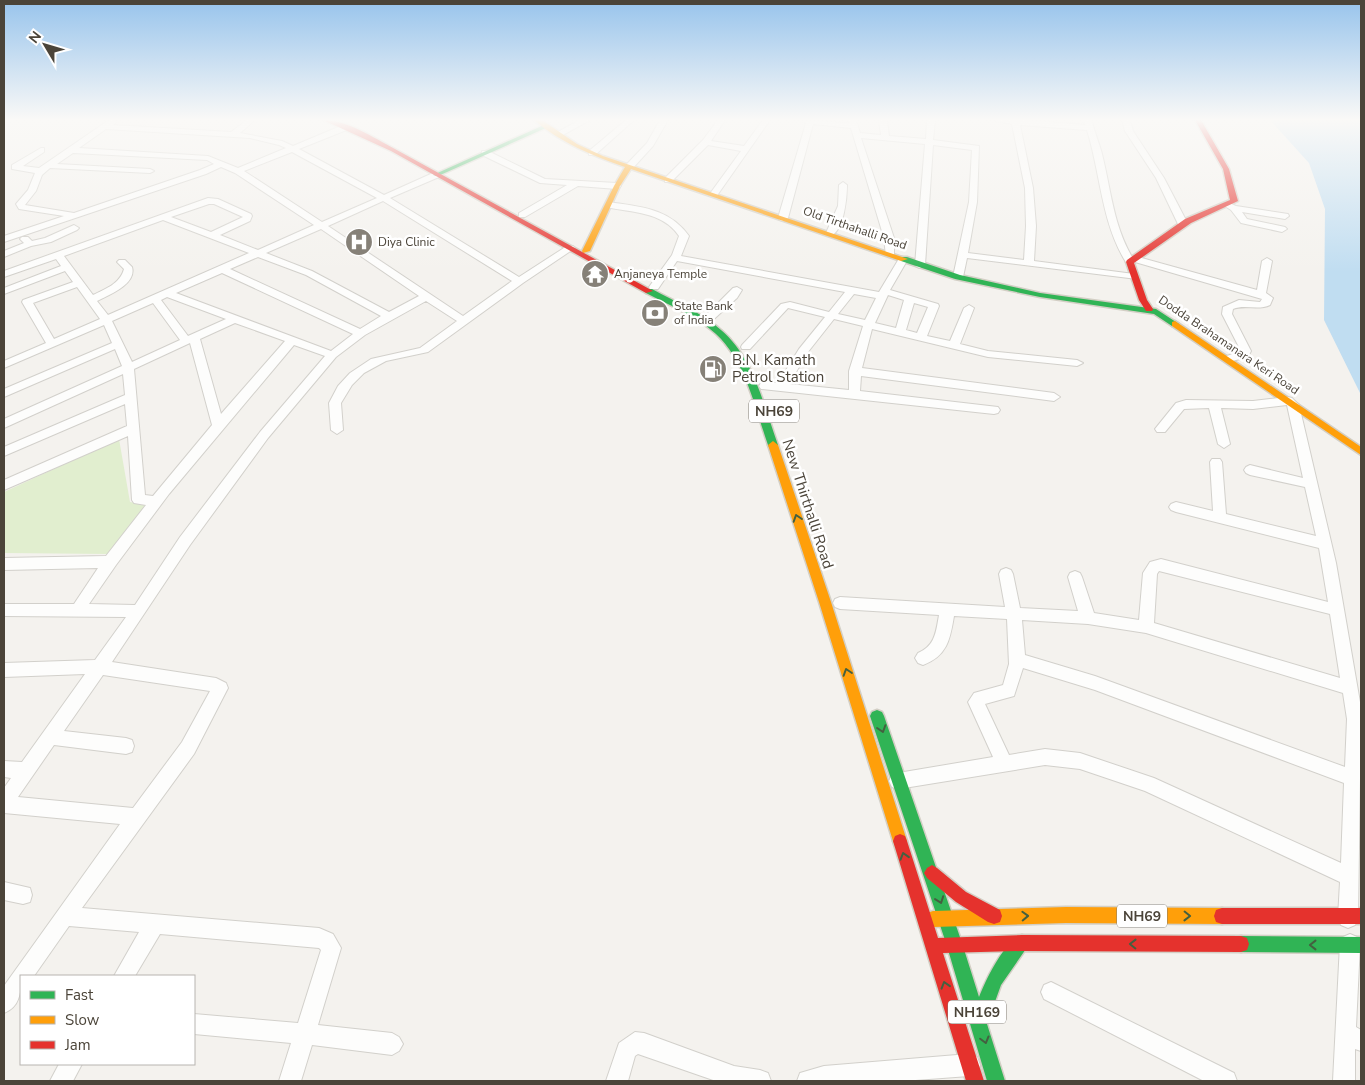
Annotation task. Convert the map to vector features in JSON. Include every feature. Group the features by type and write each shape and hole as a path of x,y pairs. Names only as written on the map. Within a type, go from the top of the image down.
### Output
{"main road":[{"name":"New Thirthalli Road","path":"433,171 704,321 720,333 734,348 743,364 756,397 865,728 924,920"},
{"path":"439,174 446,171"},
{"path":"586,250 617,186 627,171"},
{"name":"Old Tirthahalli Road","path":"640,171 832,233 958,277 1040,295 1149,309"},
{"path":"1132,261 1183,224 1230,206 1234,201 1234,194 1226,171"},
{"name":"NH69","path":"439,174 522,215 710,317 746,348 767,391 780,430"},
{"name":"Dodda Brahamanara Keri Road","path":"1132,261 1134,277 1149,309 1193,335 1361,452"},
{"path":"756,397 767,391"},
{"path":"873,703 955,944"},
{"path":"929,870 944,886 964,900 996,917"},
{"name":"NH69","path":"1355,916 1066,915 924,920 932,945 1022,943 1356,945"},
{"path":"980,1021 984,998 994,974 1022,943"},
{"name":"NH169","path":"955,944 980,1021 996,1081"},
{"name":"NH169","path":"932,945 972,1073"}],"street":[{"path":"42,171 38,175 32,191 20,205 72,215"},
{"path":"143,171 150,171"},
{"path":"4,239 206,171"},
{"path":"238,171 322,225 463,321"},
{"path":"333,171 384,198 519,281"},
{"path":"522,171 543,181 617,186"},
{"path":"668,180 677,171"},
{"path":"713,195 730,171"},
{"path":"783,218 794,171"},
{"path":"868,171 889,238 889,254"},
{"path":"920,265 927,171"},
{"path":"958,277 973,202 975,171"},
{"path":"1026,171 1029,188 1031,226 1029,264"},
{"path":"1101,171 1103,192 1111,222 1121,247 1132,261 1261,294 1268,298 1264,304 1239,303 1228,307 1227,314 1246,351 1244,355 1228,359"},
{"path":"1155,171 1183,224"},
{"path":"4,365 156,300 439,174"},
{"path":"522,215 574,184"},
{"path":"832,233 842,206 843,185"},
{"path":"4,274 211,201 248,216 247,219 211,236"},
{"path":"609,205 661,215 680,229 684,236 676,258 654,287"},
{"path":"1230,206 1285,216"},
{"path":"1230,206 1244,221 1282,229"},
{"path":"163,217 309,273 389,316"},
{"path":"4,254 29,244 48,240 74,228"},
{"path":"20,234 29,244"},
{"path":"337,430 335,404 349,382 362,369 381,359 409,355 424,350 519,281 570,248"},
{"path":"58,255 108,321 128,366 139,500 156,501"},
{"path":"962,255 1134,277"},
{"path":"676,258 930,303 934,306 921,337"},
{"path":"854,394 857,355 868,323 903,259"},
{"path":"1261,294 1267,261"},
{"path":"91,300 123,281 128,275 129,268 122,262"},
{"path":"4,290 67,267"},
{"path":"224,270 362,333"},
{"path":"52,344 27,302 79,283"},
{"path":"710,317 737,290"},
{"path":"782,387 803,350 852,290"},
{"path":"168,294 332,355"},
{"path":"137,818 4,803 139,611 185,540 259,443 332,355 389,316 426,296"},
{"path":"900,332 910,298"},
{"path":"156,300 190,339 218,424"},
{"path":"746,348 785,306 790,305 1001,356 1077,363"},
{"path":"954,345 969,308"},
{"path":"4,424 235,319"},
{"path":"78,610 94,582 156,501 218,424 292,340"},
{"path":"4,393 118,344"},
{"path":"855,370 928,382 1054,397"},
{"path":"767,391 782,387 994,410"},
{"path":"4,452 131,397"},
{"path":"1161,428 1180,406 1186,404 1253,405 1291,403 1325,544 1355,719 1348,876 1355,916 1356,945 1353,1037 1344,1081"},
{"path":"1214,404 1224,444"},
{"path":"4,485 134,428"},
{"path":"1216,462 1220,518"},
{"path":"1250,470 1311,484"},
{"path":"1176,507 1325,544"},
{"path":"4,564 109,562"},
{"path":"1146,627 1150,573 1155,566 1161,565 1337,610"},
{"path":"1005,764 976,702 980,698 1008,691 1018,660 1013,613 1006,574"},
{"path":"1076,577 1088,618"},
{"path":"840,603 1088,618 1146,627 1349,688"},
{"path":"923,658 930,656 938,648 948,609"},
{"path":"4,610 139,611"},
{"path":"1018,660 1095,683 1352,778"},
{"path":"4,670 98,667 216,685 220,688 188,748 64,916 23,975"},
{"path":"49,737 126,746"},
{"path":"898,781 1045,757 1080,761 1148,784 1348,876"},
{"path":"4,769 25,771"},
{"path":"4,891 23,895"},
{"path":"64,916 154,925 230,929 319,938 326,941 331,948 290,1081"},
{"path":"125,975 154,925"},
{"path":"4,1003 20,980"},
{"path":"1050,992 1226,1081"},
{"path":"195,1024 392,1044"},
{"path":"617,1081 626,1050 635,1044 644,1044 733,1079 760,1081"},
{"path":"61,1081 70,1065"},
{"path":"808,1081 824,1078 972,1073"}],"green space":[{"path":"119,439 130,502 148,505 107,554 4,553 4,492"}],"water":[{"path":"1312,171 1361,171 1361,395 1324,320 1325,209"}],"traffic: fast":[{"path":"436,175 446,171"},
{"path":"904,259 958,277 1040,295 1156,312 1175,324"},
{"path":"649,291 703,320 719,332 729,343 738,355 752,385 773,445"},
{"path":"877,716 954,943 996,1081"},
{"path":"980,1021 995,979 1022,943"},
{"path":"1241,944 1361,945"}],"traffic: slow":[{"path":"586,251 617,186 627,171"},
{"path":"641,171 904,259"},
{"path":"1175,324 1361,452"},
{"path":"773,445 825,602 900,841"},
{"path":"933,919 1066,915 1222,916"}],"traffic: jam":[{"path":"430,171 649,291"},
{"path":"1149,309 1143,300 1130,262 1188,221 1234,201 1226,171"},
{"path":"900,841 975,1081"},
{"path":"932,873 961,897 994,916"},
{"path":"1222,916 1361,916"},
{"path":"941,945 1022,943 1241,944"}],"place":[{"name":"Diya Clinic","path":"359,242"},
{"name":"Anjaneya Temple","path":"595,274"},
{"name":"State Bank of India","path":"655,313"},
{"name":"B.N. Kamath Petrol Station","path":"713,369"}]}
